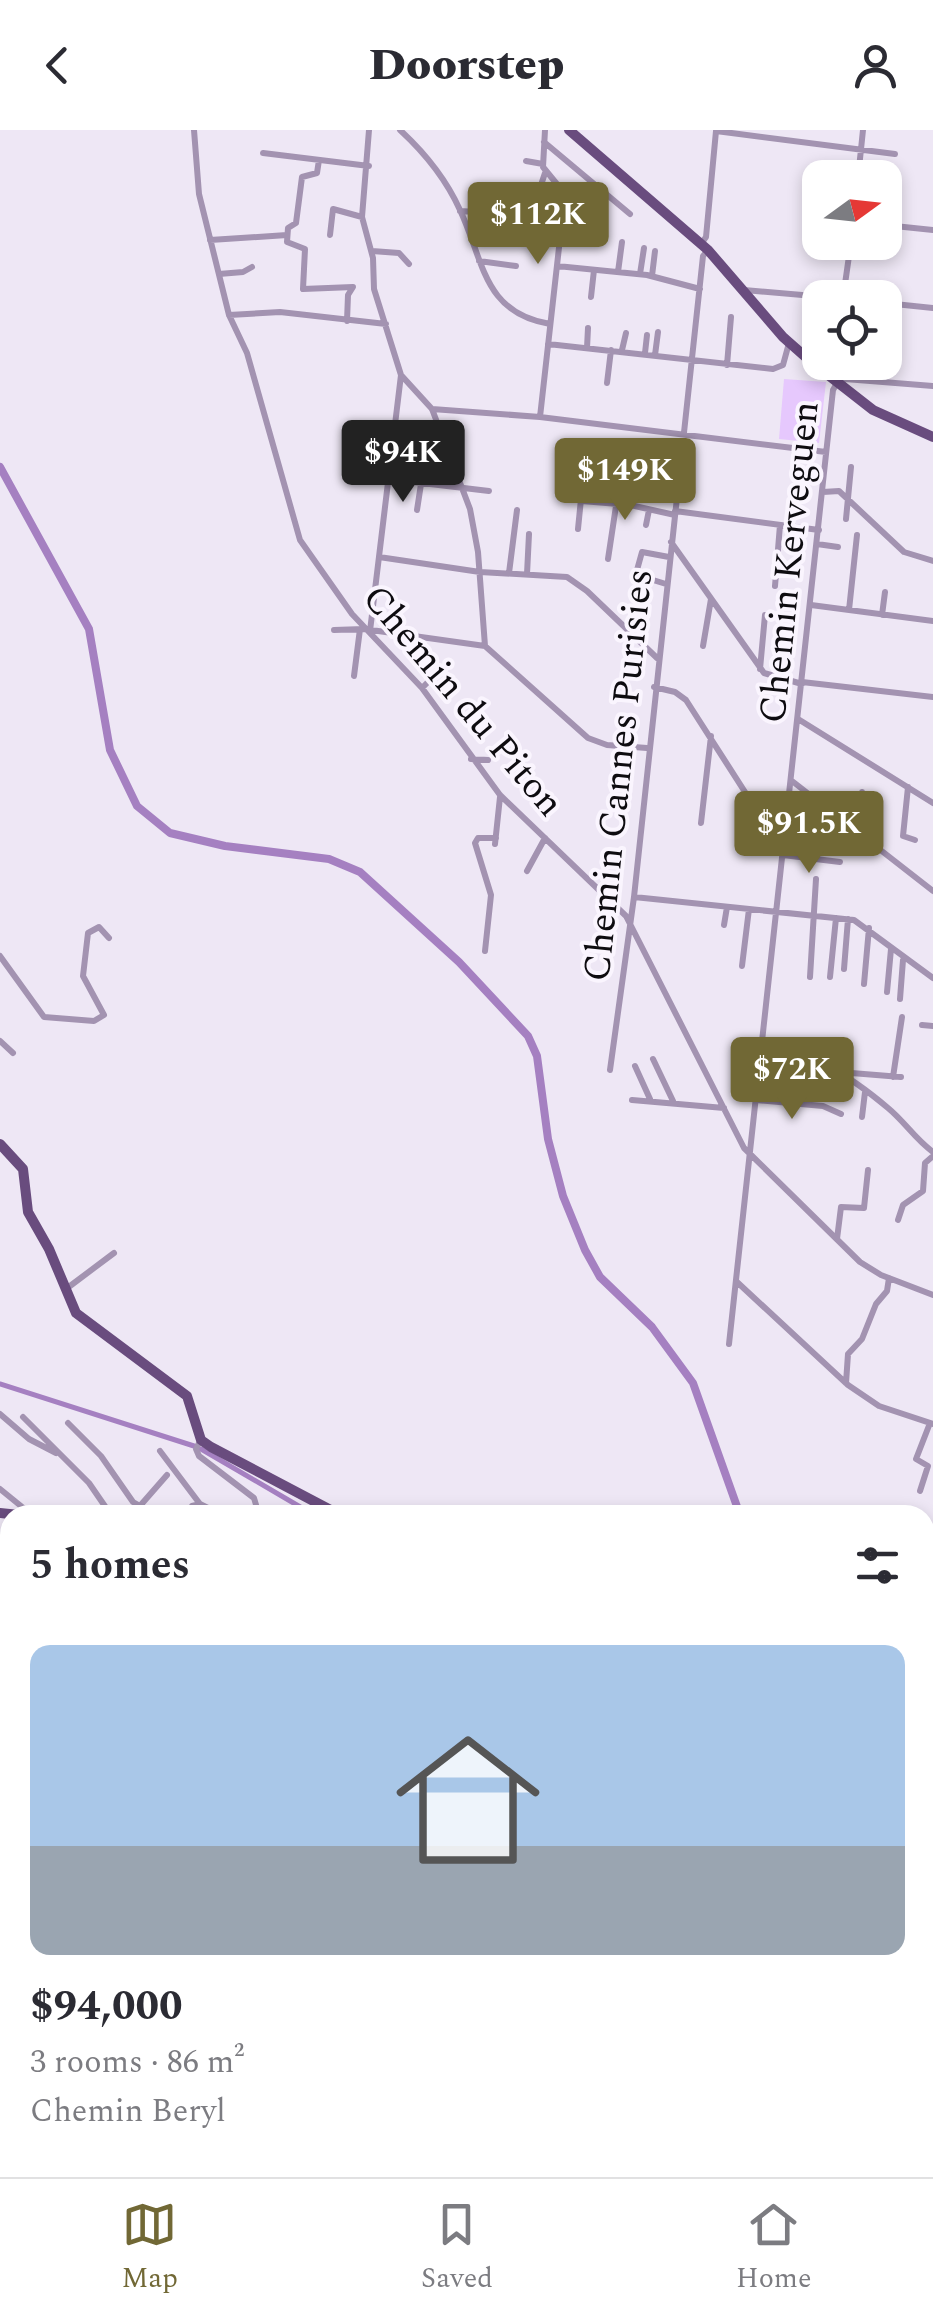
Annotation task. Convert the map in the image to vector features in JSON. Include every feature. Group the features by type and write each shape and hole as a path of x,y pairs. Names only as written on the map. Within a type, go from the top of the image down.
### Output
{"main road":[{"path":"569,130 704,247 789,343 873,410 933,437"},
{"path":"0,1144 23,1169 28,1212 50,1249 65,1290 86,1323 187,1396 201,1440 321,1505"}],"street":[{"name":"Chemin du Piton","path":"194,130 200,194 229,315 247,353 300,540 352,614 422,688 500,796 630,923 750,1156 860,1262 933,1295"},
{"path":"370,130 362,217 372,251 374,289 400,375 370,631"},
{"path":"400,130 440,174 460,210 492,290 516,313 550,324"},
{"path":"539,191 545,130"},
{"path":"716,130 895,154"},
{"name":"Chemin Cannes Purisies","path":"610,1070 634,897 716,130"},
{"path":"861,160 863,130"},
{"path":"544,141 630,214"},
{"path":"263,153 369,166"},
{"path":"319,160 317,173 302,177 296,223 288,228 288,244 305,249 303,289 353,286 348,295 347,321"},
{"path":"526,162 544,168 564,189 540,417"},
{"path":"330,235 333,210 362,217"},
{"path":"460,210 510,214"},
{"path":"561,233 596,235 600,218"},
{"path":"902,227 933,230"},
{"path":"210,240 287,235"},
{"path":"618,272 622,242"},
{"path":"640,274 644,248"},
{"path":"372,251 396,252 409,264"},
{"path":"652,276 655,252"},
{"path":"479,261 516,266"},
{"path":"219,274 243,272 252,266"},
{"path":"557,266 652,276 700,290"},
{"path":"590,297 594,270"},
{"path":"742,290 761,288 802,293"},
{"path":"902,305 933,308"},
{"path":"229,315 280,312 386,324"},
{"path":"727,364 731,317"},
{"path":"587,348 588,328"},
{"path":"656,356 658,332"},
{"path":"622,350 626,333"},
{"path":"645,353 647,335"},
{"path":"548,344 778,368 789,343"},
{"path":"607,383 611,350"},
{"path":"400,375 432,409 464,490 475,530 485,646"},
{"path":"836,382 845,378 933,386"},
{"name":"Chemin Kerveguen","path":"729,1344 832,390 836,382"},
{"path":"432,409 540,417 826,452"},
{"path":"846,519 852,467"},
{"path":"578,529 584,469"},
{"path":"388,479 489,491"},
{"path":"417,510 422,484"},
{"path":"823,492 836,490 904,552 933,561"},
{"path":"582,502 818,530"},
{"path":"608,559 616,506"},
{"path":"509,573 517,510"},
{"path":"646,525 649,510"},
{"path":"775,586 780,525"},
{"path":"527,574 529,534"},
{"path":"849,610 856,535"},
{"path":"670,541 767,677 933,697"},
{"path":"817,544 838,547"},
{"path":"666,584 640,576 637,570 642,552 669,557"},
{"path":"379,557 480,572 573,580 658,658"},
{"path":"882,615 885,592"},
{"path":"703,646 711,599"},
{"path":"810,605 933,621"},
{"path":"760,669 766,615"},
{"path":"354,676 360,629"},
{"path":"334,630 360,629 485,646 588,738 608,745 647,748"},
{"path":"422,688 434,675"},
{"path":"654,687 681,695 762,817 785,836"},
{"path":"798,719 933,803"},
{"path":"700,823 710,736"},
{"path":"471,760 488,760"},
{"path":"791,780 933,891"},
{"path":"908,787 904,838 915,840"},
{"path":"858,835 862,792"},
{"path":"485,951 491,895 475,843 478,838 496,841 500,796"},
{"path":"527,871 546,838"},
{"path":"783,855 840,862"},
{"path":"810,977 816,879"},
{"path":"634,897 848,919 869,928 933,978"},
{"path":"724,925 727,907"},
{"path":"742,966 749,909"},
{"path":"830,977 836,918"},
{"path":"844,969 848,919"},
{"path":"0,956 44,1017 94,1021 104,1015 83,976 88,932 103,928 109,938"},
{"path":"864,984 869,928"},
{"path":"887,992 892,948"},
{"path":"900,999 904,958"},
{"path":"838,1072 897,1077 902,1018"},
{"path":"922,1025 933,1026"},
{"path":"0,1041 13,1053"},
{"path":"762,1048 799,1051 838,1072 888,1108 913,1138 933,1154 925,1163 923,1191 903,1205 898,1220"},
{"path":"654,1059 674,1101"},
{"path":"635,1066 650,1100"},
{"path":"862,1117 865,1092"},
{"path":"632,1100 724,1108"},
{"path":"756,1100 824,1106 841,1114"},
{"path":"837,1240 841,1206 864,1208 868,1170"},
{"path":"65,1290 114,1253"},
{"path":"846,1383 848,1354 862,1339 876,1304 887,1291 889,1278"},
{"path":"736,1281 846,1383 879,1406 931,1424 916,1459 928,1466 920,1491"},
{"path":"0,1414 28,1438 64,1458"},
{"path":"23,1417 89,1483 104,1505"},
{"path":"68,1423 100,1456 137,1505"},
{"path":"201,1440 196,1449 200,1456 254,1498 256,1505"},
{"path":"160,1451 200,1504 196,1505"},
{"path":"141,1505 168,1474"},
{"path":"0,1489 20,1505"}],"shaded area":[{"path":"784,379 826,382 819,443 779,439"}],"waterway":[{"path":"0,467 89,629 110,750 137,806 170,833 225,846 329,859 360,872 459,962 528,1036 537,1056 548,1139 563,1196 585,1250 600,1277 652,1327 693,1383 736,1505"},
{"path":"0,1384 194,1446"},
{"path":"201,1449 297,1505"}]}
